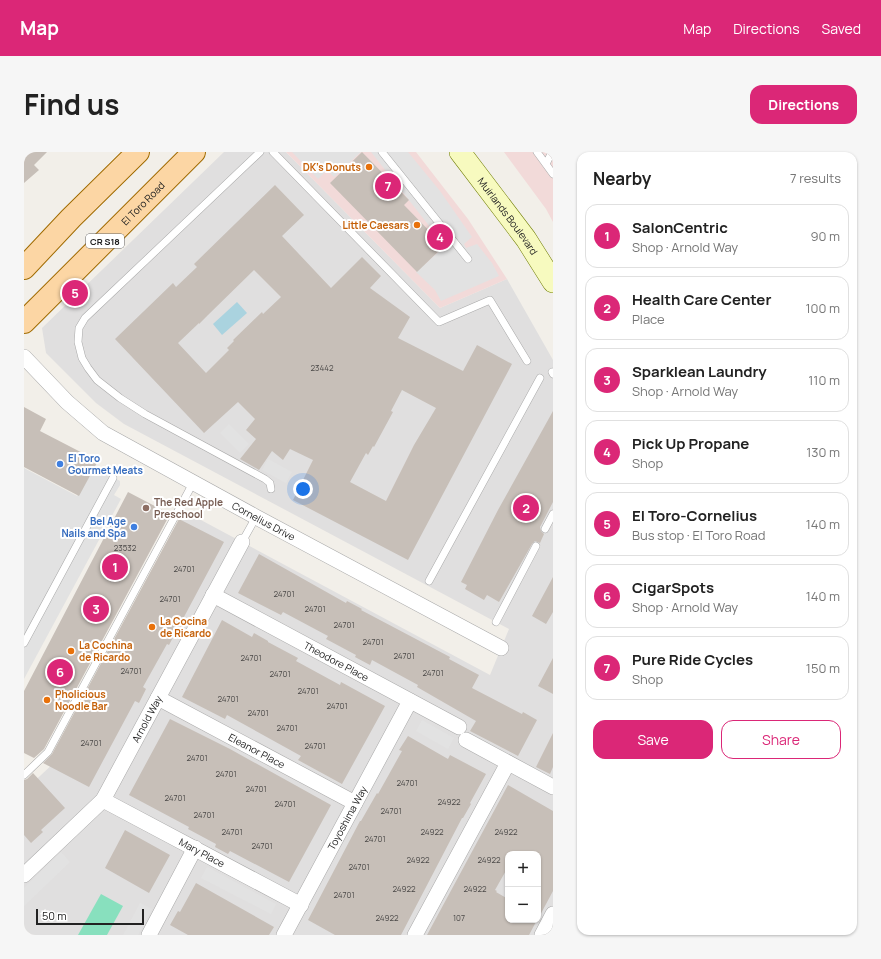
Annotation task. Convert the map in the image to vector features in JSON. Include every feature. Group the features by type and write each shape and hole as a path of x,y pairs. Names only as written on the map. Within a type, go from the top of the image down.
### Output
{"main road":[{"path":"24,268 138,152"},
{"name":"El Toro Road","path":"24,322 194,152"},
{"name":"Muirlands Boulevard","path":"460,152 526,239 553,282"}],"street":[{"name":"Cornelius Drive","path":"24,357 67,402 103,433 256,518 501,648"},
{"name":"Arnold Way","path":"24,875 103,800 242,542"},
{"name":"Theodore Place","path":"213,595 410,701 508,763 553,788"},
{"name":"Eleanor Place","path":"158,698 355,803"},
{"name":"Toyoshima Way","path":"284,935 410,701"},
{"path":"415,935 508,763"},
{"name":"Mary Place","path":"103,800 300,905"},
{"path":"149,935 195,848"},
{"path":"542,935 553,914"}],"lane":[{"path":"260,152 85,318 79,328 78,342 82,358 96,380 145,414 265,479 270,483 271,489"},
{"path":"273,152 439,322 490,300 527,361"},
{"path":"382,152 468,259"},
{"path":"537,152 553,174"},
{"path":"546,164 552,152"},
{"path":"429,581 540,378"},
{"path":"24,643 113,478"},
{"path":"24,775 48,752 193,483"},
{"path":"545,530 553,514"},
{"path":"242,542 256,518"},
{"path":"496,622 536,546"}],"shaded area":[{"path":"224,152 286,152 440,308 507,279 553,360 553,935 24,935 24,791 57,760 186,512 490,675 509,629 124,424 96,403 46,353 42,328"},
{"path":"286,152 416,152 468,219 507,279 440,308"},
{"path":"292,152 361,152 334,177 327,170 318,179"},
{"path":"371,152 408,152 440,191 472,237 464,244 466,248 477,244 492,263 499,276 441,301 435,290 416,272 445,246"},
{"path":"504,152 553,152 553,222 546,209"},
{"path":"229,424 249,444 240,453 220,433"},
{"path":"268,459 292,472 286,483 262,470"},
{"path":"93,466 120,481 120,485 114,495 121,499 24,679 24,468 77,496"},
{"path":"422,720 454,738 448,749 416,731"},
{"path":"61,852 70,862 24,906 24,888"},
{"path":"207,867 276,904 271,914 201,878"},
{"path":"140,903 152,909 138,935 123,935"}],"green space":[{"path":"101,894 123,906 107,935 78,935"}],"water":[{"path":"237,302 247,313 222,335 213,324"}],"building":[{"path":"24,152 47,152 34,165 39,170 24,183"},
{"path":"362,152 409,200 404,205 444,246 417,272 330,183"},
{"path":"275,185 304,215 282,236 331,288 362,257 381,276 370,288 410,317 398,338 463,371 477,345 512,364 408,560 293,500 313,460 290,449 283,460 272,451 259,470 240,459 256,439 246,430 255,419 238,402 204,433 115,339 173,283 176,287 197,267 194,264","holes":["254,270 281,297 263,314 262,312 233,340 234,341 227,348 229,350 206,373 178,343","402,390 436,408 414,445 386,501 350,482 366,453 368,455 373,446 374,447 393,412 391,411"]},
{"name":"El Toro Gourmet Meats","path":"24,407 46,419 40,431 98,461 79,496 24,467"},
{"path":"553,411 553,502 540,527 544,534 540,543 535,541 532,544 499,602 487,595 484,600 465,589 467,585 461,582 498,510"},
{"path":"128,492 170,514 44,749 34,758 24,753 24,691"},
{"path":"179,519 224,542 169,645 167,644 143,687 146,689 139,703 135,701 89,787 43,763 52,754"},
{"path":"259,554 346,603 347,601 362,609 361,610 450,657 449,659 479,675 472,688 522,714 523,712 537,720 518,756 470,731 476,721 417,687 418,685 372,660 370,665 355,657 356,655 326,639 328,636 283,612 281,615 238,593"},
{"path":"553,577 553,612 546,624 532,616"},
{"path":"222,620 252,637 254,633 298,658 296,661 340,685 341,682 385,706 342,784 298,760 301,756 227,715 225,719 182,697"},
{"path":"553,658 553,694 538,686"},
{"path":"170,719 230,749 331,805 289,882 230,851 228,854 215,847 216,844 188,829 189,827 129,795"},
{"path":"553,733 553,767 550,774 536,767"},
{"path":"408,736 448,759 450,755 486,774 401,935 335,935 308,920 360,821 377,793 378,794 402,751 399,750"},
{"path":"33,773 65,808 41,830 43,832 31,843 24,835 24,780"},
{"path":"508,785 553,811 553,891 541,913 541,851 505,851 505,872 495,890 505,897 505,923 535,923 529,935 427,935"},
{"path":"125,830 170,855 149,893 105,868"},
{"path":"196,883 274,927 269,935 188,935 170,925 178,911 180,912"}],"place":[{"name":"DK's Donuts","path":"369,167"},
{"name":"Pure Ride Cycles","path":"388,186"},
{"name":"Little Caesars","path":"417,225"},
{"name":"Pick Up Propane","path":"440,237"},
{"name":"El Toro-Cornelius","path":"75,293"},
{"name":"El Toro Gourmet Meats","path":"60,464"},
{"name":"The Red Apple Preschool","path":"146,508"},
{"name":"Health Care Center","path":"526,508"},
{"name":"Bel Age Nails and Spa","path":"134,527"},
{"name":"SalonCentric","path":"115,567"},
{"name":"Sparklean Laundry","path":"96,609"},
{"name":"La Cocina de Ricardo","path":"152,627"},
{"name":"La Cochina de Ricardo","path":"71,651"},
{"name":"CigarSpots","path":"60,672"},
{"name":"Pholicious Noodle Bar","path":"47,700"}]}
